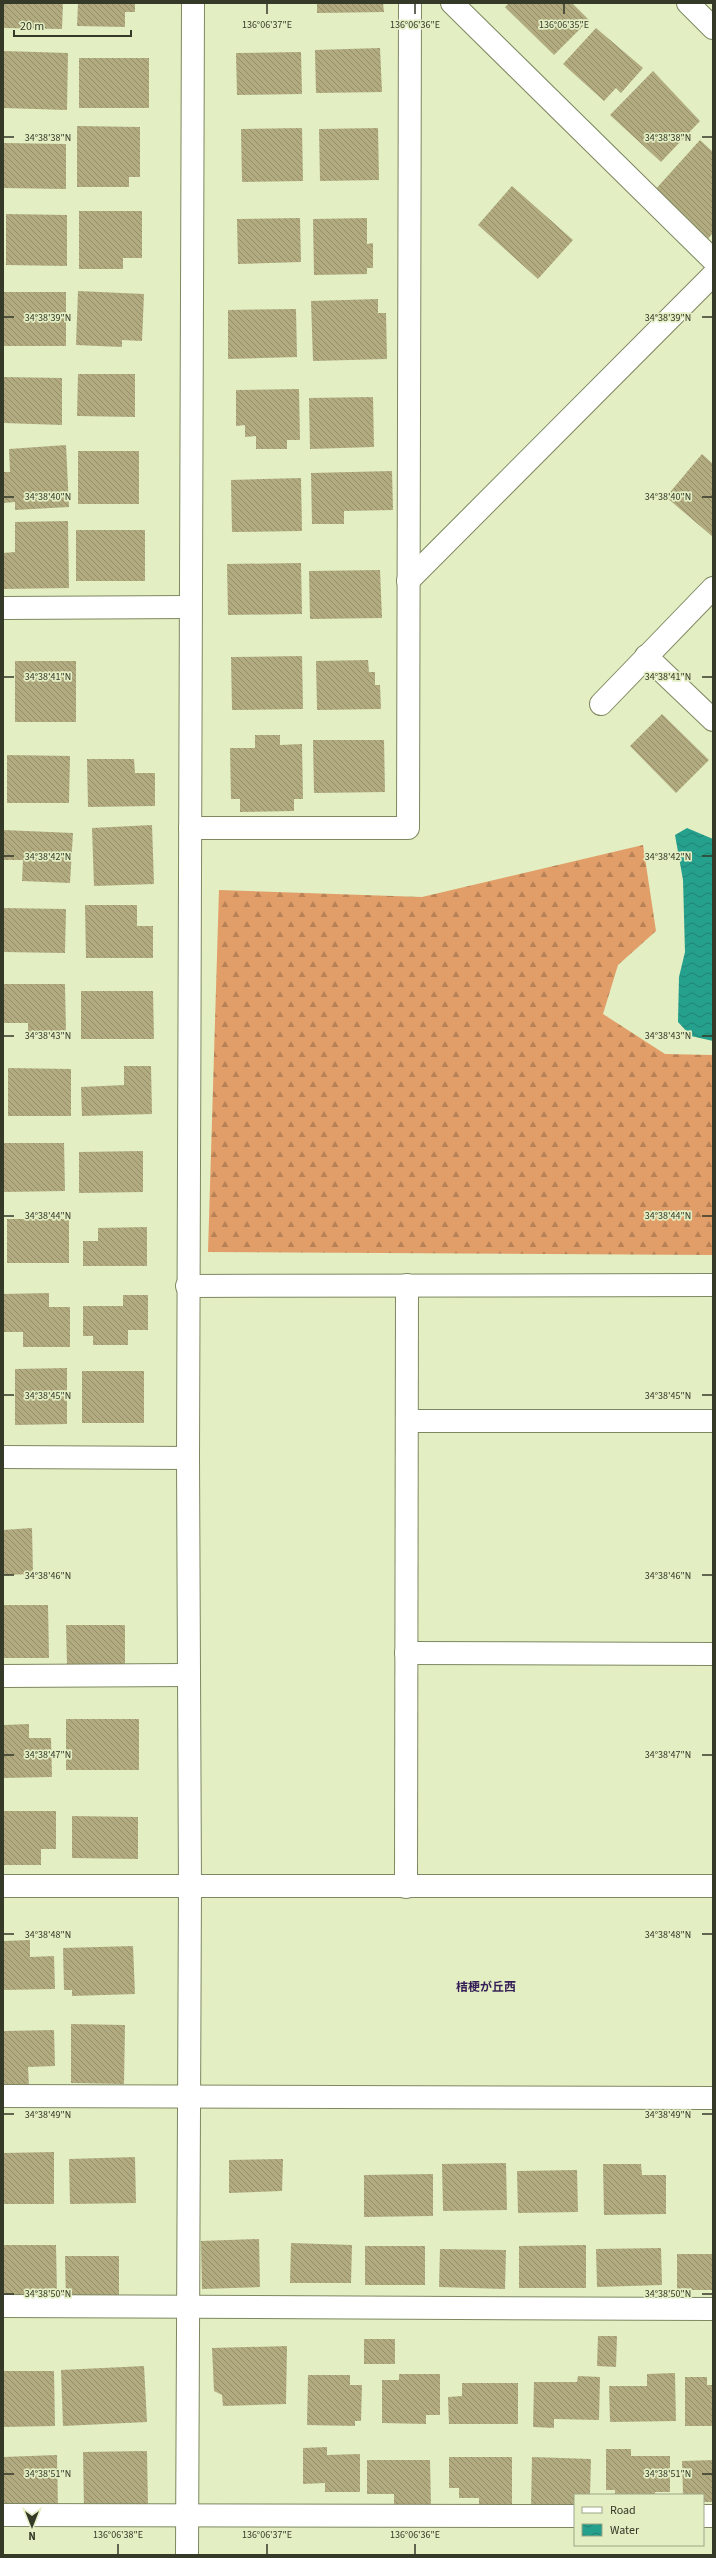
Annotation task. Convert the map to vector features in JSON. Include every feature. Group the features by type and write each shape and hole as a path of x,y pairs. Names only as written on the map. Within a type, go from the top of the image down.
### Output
{"street":[{"path":"187,2555 190,1887 187,1675 187,1286 193,3"},
{"path":"190,828 408,828 410,3"},
{"path":"452,3 713,260"},
{"path":"688,3 713,28"},
{"path":"408,581 713,275"},
{"path":"601,704 713,588"},
{"path":"3,608 190,606"},
{"path":"646,656 713,720"},
{"path":"187,1286 407,1284 713,1285"},
{"path":"406,1887 407,1284"},
{"path":"407,1421 713,1421"},
{"path":"3,1457 188,1458"},
{"path":"406,1653 713,1654"},
{"path":"3,1676 187,1675"},
{"path":"3,1886 713,1886"},
{"path":"3,2096 713,2098"},
{"path":"3,2306 713,2309"},
{"path":"3,2515 574,2516"}],"green space":[{"path":"643,845 656,931 618,965 603,1014 665,1054 713,1055 713,1255 208,1252 219,890 422,897"}],"water":[{"path":"687,828 713,839 713,1041 691,1036 678,1022 679,977 685,952 683,880 675,835"}],"building":[{"path":"3,3 63,3 62,29 3,28"},
{"path":"78,3 135,3 135,12 125,12 125,27 77,26"},
{"path":"317,3 383,3 384,12 317,13"},
{"path":"509,3 572,3 589,20 554,55 505,7"},
{"path":"596,28 643,68 621,93 616,88 604,101 563,64"},
{"path":"380,48 382,92 316,93 315,50"},
{"path":"3,51 68,53 67,110 3,108"},
{"path":"301,52 302,94 237,95 236,53"},
{"path":"79,58 149,58 149,108 79,108"},
{"path":"653,71 700,121 661,162 610,115"},
{"path":"77,126 140,127 140,177 129,177 129,187 77,187"},
{"path":"302,128 303,181 242,182 241,129"},
{"path":"378,128 379,180 320,181 319,129"},
{"path":"700,140 713,152 713,233 707,240 654,191"},
{"path":"4,143 66,144 66,189 4,188"},
{"path":"512,186 573,240 538,279 478,225"},
{"path":"79,211 142,211 142,258 123,258 123,269 79,269"},
{"path":"6,214 67,215 67,266 6,265"},
{"path":"300,218 301,262 238,264 237,219"},
{"path":"367,218 367,244 373,243 373,268 367,268 367,274 314,275 313,219"},
{"path":"78,291 144,294 142,341 122,340 122,347 76,345"},
{"path":"3,292 66,292 66,346 3,346"},
{"path":"378,299 378,313 386,313 387,359 313,361 311,301"},
{"path":"296,309 297,357 228,359 228,310"},
{"path":"78,374 135,374 135,417 77,416"},
{"path":"4,377 62,378 62,425 4,423"},
{"path":"299,389 300,440 287,440 287,449 256,449 256,436 245,437 245,425 236,426 236,390"},
{"path":"373,397 374,447 310,449 309,398"},
{"path":"66,445 69,507 15,510 15,502 3,503 3,472 10,472 9,449"},
{"path":"78,451 139,451 139,504 78,504"},
{"path":"702,454 713,464 713,537 666,497"},
{"path":"392,471 393,510 344,511 344,524 312,524 311,473"},
{"path":"301,478 302,531 232,532 231,480"},
{"path":"68,521 69,588 3,589 3,553 15,552 15,522"},
{"path":"76,530 145,530 145,581 76,581"},
{"path":"301,563 302,614 228,615 227,564"},
{"path":"380,570 382,618 310,619 309,571"},
{"path":"302,656 303,709 232,710 231,657"},
{"path":"368,660 369,672 375,672 375,685 380,685 381,709 317,710 316,661"},
{"path":"15,661 76,661 76,722 15,722"},
{"path":"662,714 709,760 676,793 630,746"},
{"path":"255,735 280,735 280,745 302,744 303,799 294,799 294,811 240,812 240,799 231,799 230,748 255,748"},
{"path":"313,740 384,740 385,792 314,793"},
{"path":"7,755 70,756 69,803 7,803"},
{"path":"87,759 134,759 135,773 155,773 155,806 88,807"},
{"path":"152,825 154,884 94,886 92,828"},
{"path":"3,830 73,833 70,883 22,881 23,860 3,860"},
{"path":"85,905 137,905 137,926 153,926 153,958 86,958"},
{"path":"3,908 66,909 65,953 3,952"},
{"path":"3,984 65,984 66,1033 28,1033 28,1023 3,1023"},
{"path":"81,991 153,991 154,1039 81,1039"},
{"path":"124,1066 151,1066 152,1114 82,1116 81,1087 124,1085"},
{"path":"8,1068 71,1069 71,1116 8,1116"},
{"path":"3,1143 64,1143 65,1191 3,1192"},
{"path":"143,1151 143,1192 79,1193 79,1152"},
{"path":"7,1219 69,1219 69,1263 7,1263"},
{"path":"147,1227 147,1266 83,1266 83,1241 98,1241 98,1228"},
{"path":"49,1293 49,1307 70,1307 70,1347 23,1347 23,1332 3,1332 3,1294"},
{"path":"123,1295 148,1295 148,1330 128,1330 128,1345 93,1345 93,1336 83,1336 83,1306 123,1306"},
{"path":"67,1368 67,1424 15,1425 15,1369"},
{"path":"82,1371 144,1371 144,1423 82,1423"},
{"path":"32,1528 33,1574 3,1575 3,1530"},
{"path":"3,1605 48,1605 49,1658 3,1658"},
{"path":"66,1625 125,1625 125,1665 67,1666"},
{"path":"66,1719 139,1719 139,1770 66,1770"},
{"path":"29,1724 29,1738 51,1738 52,1777 3,1778 3,1725"},
{"path":"3,1811 56,1811 56,1849 41,1849 41,1865 3,1865"},
{"path":"72,1816 138,1817 138,1859 72,1858"},
{"path":"30,1940 30,1957 54,1956 55,1989 3,1990 3,1941"},
{"path":"133,1946 135,1994 72,1996 72,1990 64,1990 63,1948"},
{"path":"71,2024 125,2025 124,2084 71,2083"},
{"path":"54,2030 55,2066 28,2067 29,2087 3,2088 3,2031"},
{"path":"54,2152 54,2204 3,2204 3,2153"},
{"path":"135,2157 136,2203 70,2204 69,2159"},
{"path":"283,2159 282,2191 229,2193 229,2160"},
{"path":"506,2163 507,2210 443,2211 442,2164"},
{"path":"603,2164 641,2164 642,2175 666,2175 666,2214 604,2215"},
{"path":"577,2170 578,2212 518,2213 517,2171"},
{"path":"433,2174 433,2216 364,2217 364,2175"},
{"path":"259,2239 260,2287 202,2289 201,2241"},
{"path":"291,2243 352,2245 351,2283 290,2283"},
{"path":"3,2245 56,2245 57,2294 3,2295"},
{"path":"586,2245 586,2288 519,2288 519,2246"},
{"path":"365,2246 425,2246 425,2285 365,2285"},
{"path":"661,2248 662,2285 597,2287 596,2249"},
{"path":"440,2249 506,2250 505,2289 439,2287"},
{"path":"677,2254 713,2254 713,2290 677,2290"},
{"path":"65,2256 119,2256 119,2300 66,2301"},
{"path":"598,2336 617,2336 616,2367 597,2366"},
{"path":"364,2339 395,2339 395,2364 364,2364"},
{"path":"287,2346 286,2404 223,2406 222,2395 214,2391 212,2348"},
{"path":"144,2366 147,2422 63,2426 61,2370"},
{"path":"3,2371 54,2371 55,2426 3,2427"},
{"path":"675,2373 676,2421 610,2422 609,2386 647,2386 647,2374"},
{"path":"399,2374 440,2374 440,2415 426,2415 426,2424 382,2423 382,2380 399,2380"},
{"path":"308,2375 350,2375 350,2385 362,2385 361,2421 355,2421 355,2426 307,2425"},
{"path":"578,2376 600,2377 599,2420 554,2419 554,2428 533,2427 534,2382 577,2382"},
{"path":"685,2377 707,2377 707,2385 713,2385 713,2426 685,2426"},
{"path":"462,2383 518,2383 518,2424 449,2424 448,2397 462,2396"},
{"path":"327,2447 327,2455 360,2454 360,2492 325,2492 325,2483 303,2484 303,2448"},
{"path":"606,2449 631,2449 631,2456 670,2456 670,2492 655,2492 655,2494 615,2494 615,2490 606,2490"},
{"path":"147,2451 148,2507 84,2509 83,2452"},
{"path":"57,2455 58,2510 3,2512 3,2457"},
{"path":"449,2457 512,2457 512,2510 479,2510 479,2498 459,2498 459,2488 449,2488"},
{"path":"532,2457 591,2459 590,2494 574,2494 573,2510 531,2508"},
{"path":"367,2460 430,2460 431,2508 394,2508 394,2494 367,2494"},
{"path":"713,2460 713,2502 704,2502 704,2494 683,2494 682,2461"}],"district":[{"name":"桔梗が丘西","path":"486,1987"}]}
